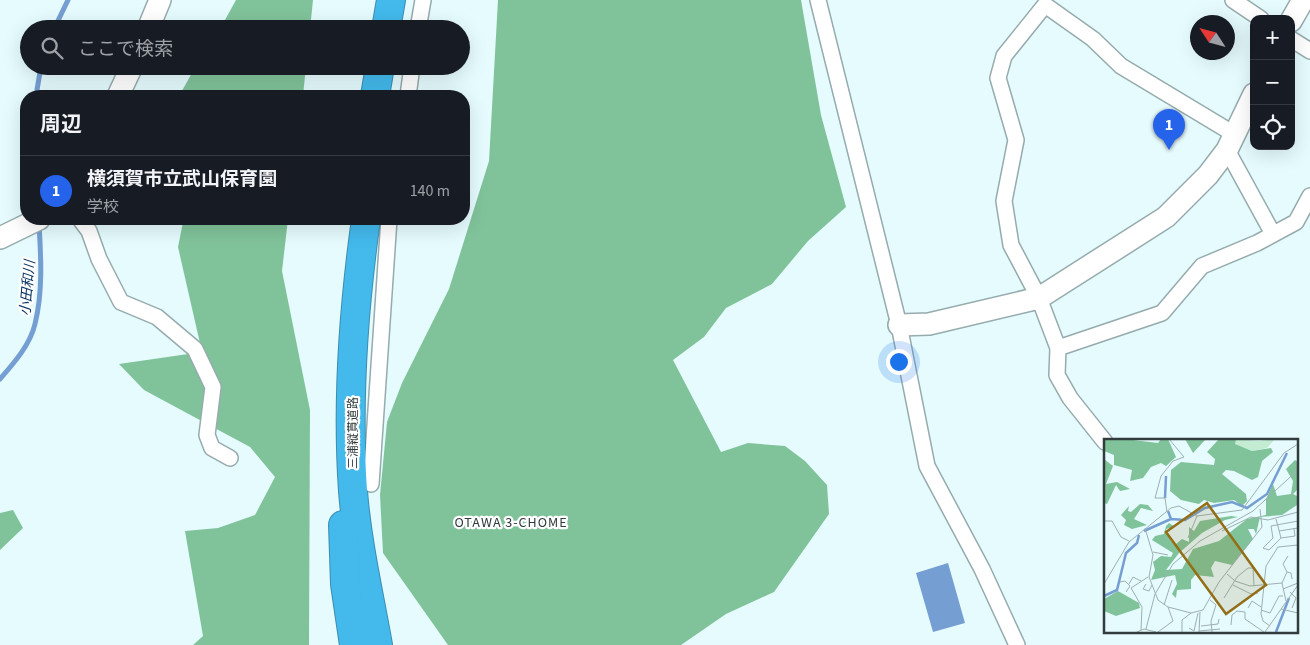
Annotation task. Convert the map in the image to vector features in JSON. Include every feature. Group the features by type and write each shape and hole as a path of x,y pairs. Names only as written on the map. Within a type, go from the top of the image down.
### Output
{"highway":[{"path":"388,20 391,0"},
{"path":"397,20 400,0"},
{"path":"376,90 378,75"},
{"path":"386,90 388,75"},
{"name":"三浦縦貫道路","path":"354,645 343,558 342,418 345,345 355,225"},
{"name":"三浦縦貫道路","path":"365,225 354,356 353,490 358,537 378,645"}],"street":[{"path":"152,20 160,0"},
{"path":"420,20 423,0"},
{"path":"818,0 899,325 927,466 982,569 1017,645"},
{"path":"1233,0 1255,15"},
{"path":"1295,15 1304,0"},
{"path":"1104,441 1070,398 1057,375 1058,348 1039,298 1011,245 1004,201 1016,140 998,78 1004,56 1044,5 1093,40 1121,66 1230,142 1273,234"},
{"path":"1295,41 1310,51"},
{"path":"121,90 128,75"},
{"path":"409,90 411,75"},
{"path":"899,325 929,324 1039,298 1166,217 1208,175 1230,142 1250,102"},
{"path":"1058,348 1162,313 1202,266 1296,222 1310,196"},
{"path":"0,238 27,225"},
{"path":"84,225 121,302 157,317 195,350 213,387 207,435 212,448 230,458"},
{"path":"371,484 389,225"}],"green space":[{"path":"236,0 313,0 311,20 225,20"},
{"path":"498,0 801,0 821,115 846,207 808,241 772,284 726,308 704,337 673,360 721,452 748,443 785,446 805,461 827,485 829,514 774,592 726,614 681,645 448,645 383,553 380,495 387,422 402,383 449,289 489,161"},
{"path":"191,75 305,75 304,90 182,90"},
{"path":"182,225 287,225 282,271 310,410 309,645 193,645 203,636 185,531 218,528 255,515 275,477 250,447 144,390 119,364 202,352 178,247"},
{"path":"13,510 23,528 0,550 0,513"}],"water":[{"path":"948,563 965,623 933,632 916,573"}],"waterway":[{"name":"小田和川","path":"58,20 68,0"},
{"name":"小田和川","path":"37,90 40,75"},
{"name":"小田和川","path":"0,379 16,360 33,332 38,312 40,287 39,225"}],"place":[{"name":"横須賀市立武山保育園","path":"1169,150"}],"district":[{"name":"OTAWA 3-CHOME","path":"511,522"}]}
